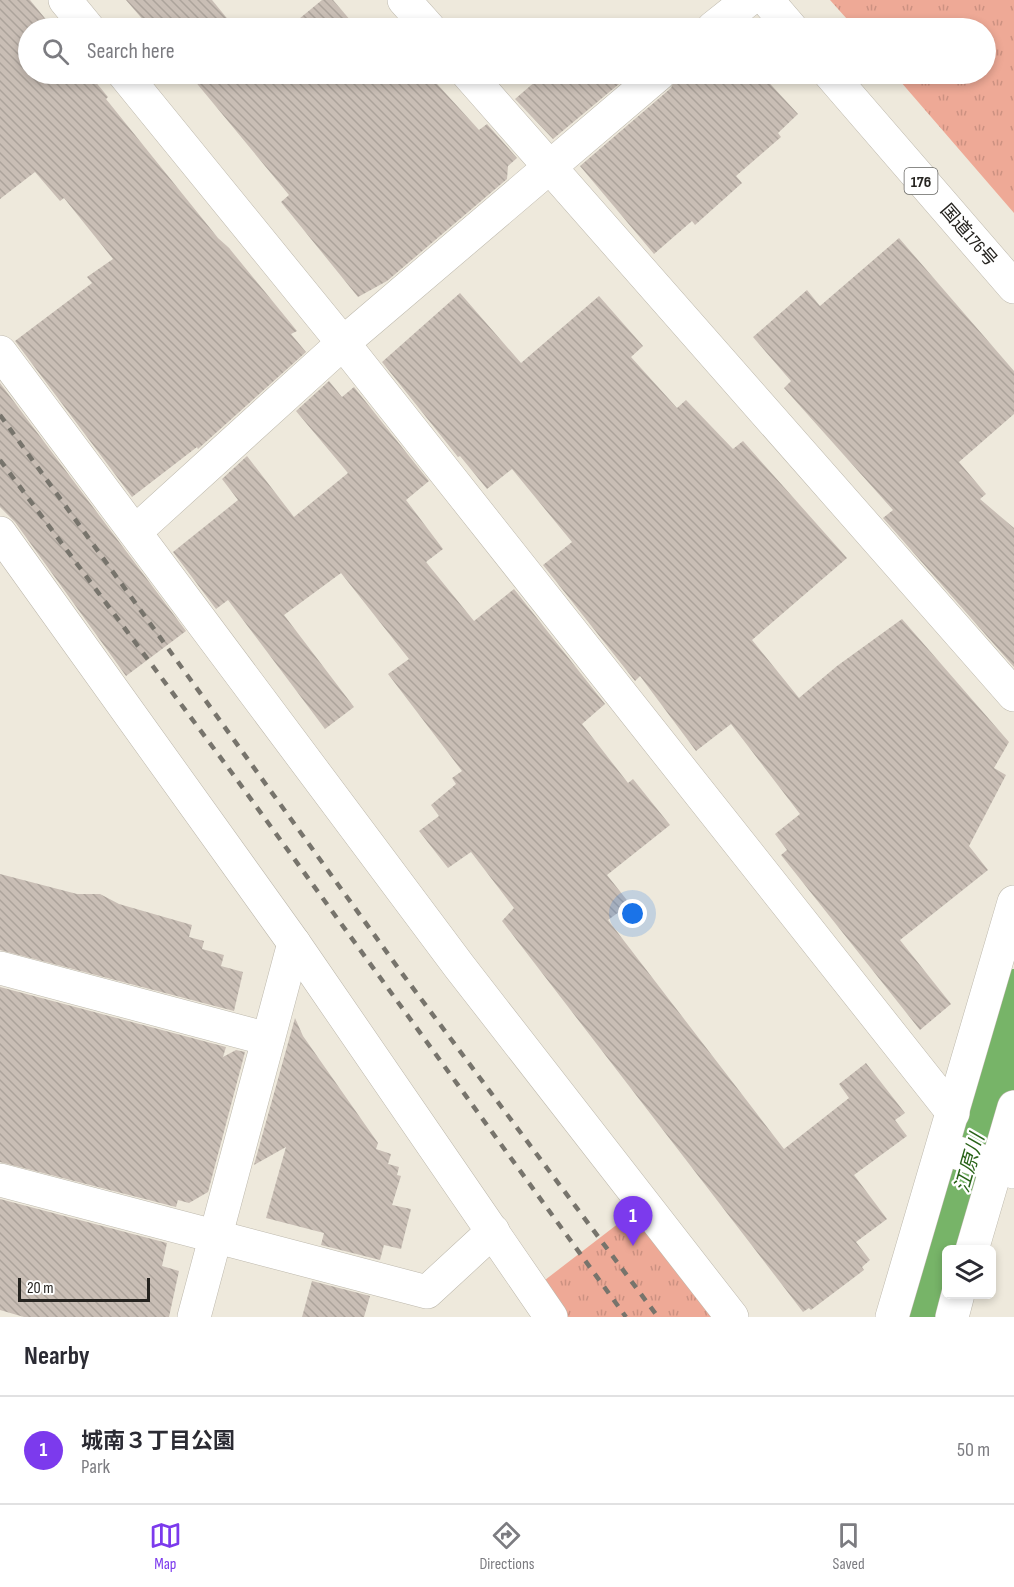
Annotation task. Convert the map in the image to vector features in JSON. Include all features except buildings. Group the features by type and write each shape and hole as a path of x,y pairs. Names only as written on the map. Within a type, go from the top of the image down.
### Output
{"main road":[{"path":"65,0 80,18"},
{"path":"404,0 420,18"},
{"path":"726,18 748,0"},
{"path":"767,0 782,18"},
{"path":"132,84 343,343 953,1113"},
{"path":"477,84 1014,695"},
{"path":"136,531 343,343 647,84"},
{"name":"国道176号","path":"839,84 1014,287"},
{"path":"0,352 459,966 732,1317"},
{"path":"0,533 294,943 551,1317"},
{"path":"892,1317 1014,902"},
{"path":"194,1317 294,943"},
{"path":"0,968 268,1039"},
{"path":"974,1245 1005,1170 1014,1107"},
{"path":"943,1148 1005,1170"},
{"path":"0,1180 427,1292 493,1231"},
{"path":"952,1317 957,1299"}],"green space":[{"path":"830,0 1014,0 1014,213 903,84 996,84 996,18 846,18"},
{"path":"645,1203 732,1317 551,1317 532,1290"}],"waterway":[{"name":"江原川","path":"923,1317 1014,1009"}],"railway":[{"path":"0,415 401,972 658,1317"},
{"path":"0,460 232,773 626,1317"}],"place":[{"name":"城南３丁目公園","path":"633,1246"}]}
